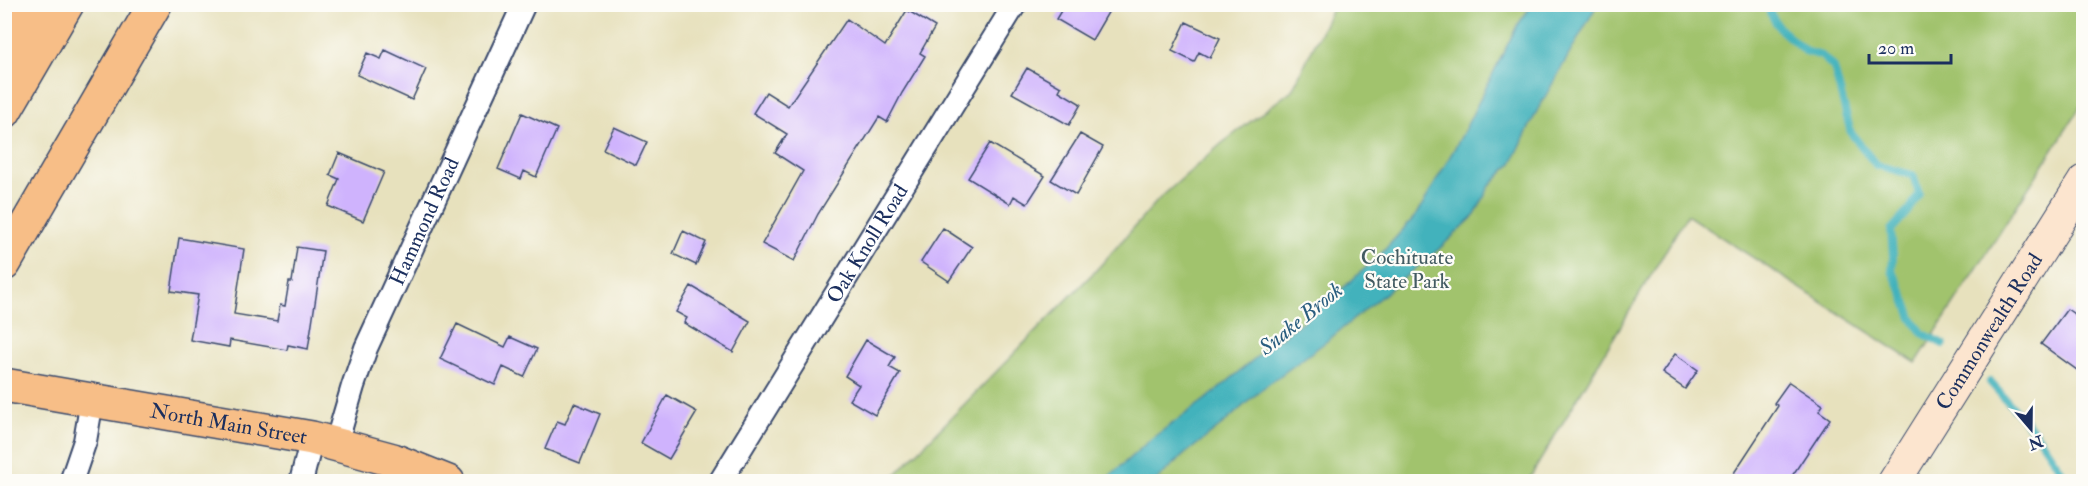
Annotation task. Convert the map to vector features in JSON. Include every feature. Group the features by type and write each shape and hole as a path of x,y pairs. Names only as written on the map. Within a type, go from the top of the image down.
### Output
{"main road":[{"path":"4,60 31,4"},
{"path":"4,112 67,4"},
{"path":"4,264 155,4"},
{"name":"Commonwealth Road","path":"1894,482 2084,181"},
{"name":"North Main Street","path":"4,385 324,441 393,460 448,482"}],"street":[{"name":"Hammond Road","path":"301,482 352,386 366,348 524,4"},
{"name":"Oak Knoll Road","path":"720,482 1015,4"},
{"path":"71,482 85,441 92,401"}],"green space":[{"name":"Cochituate State Park","path":"1334,5 2083,5 2083,103 1916,363 1687,215 1528,481 888,482 1099,267 1159,199 1221,144 1292,90"}],"water":[{"path":"1532,5 1597,5 1537,111 1512,163 1489,187 1475,215 1439,249 1327,341 1262,389 1155,481 1104,481 1151,439 1214,393 1266,349 1323,306 1380,255 1418,213 1462,135 1517,26"}],"building":[{"path":"1065,4 1113,4 1092,40 1056,19"},
{"path":"907,10 935,27 920,53 925,56 887,122 879,117 818,214 794,261 762,244 803,171 775,153 787,134 753,113 766,92 788,106 847,19 885,46"},
{"path":"1186,22 1220,38 1210,58 1199,52 1194,62 1172,51"},
{"path":"385,50 426,69 412,100 357,75 367,53 381,59"},
{"path":"1027,68 1061,87 1059,91 1081,104 1069,125 1012,93"},
{"path":"522,113 557,129 536,177 524,171 521,179 498,169"},
{"path":"614,127 647,142 636,165 603,149"},
{"path":"1080,134 1103,147 1076,195 1051,180"},
{"path":"990,143 1045,176 1027,204 1014,196 1010,204 968,178"},
{"path":"339,153 384,172 363,221 328,206 339,179 330,175"},
{"path":"943,228 972,247 949,281 921,262"},
{"path":"683,231 706,242 696,265 673,254"},
{"path":"179,238 244,249 234,314 277,321 280,305 285,306 289,282 292,282 297,247 323,251 308,349 288,345 287,350 230,340 229,347 190,340 198,295 171,291"},
{"path":"691,286 750,321 733,352 684,323 687,318 676,312"},
{"path":"2067,309 2084,321 2084,375 2041,344"},
{"path":"457,324 505,347 510,337 537,349 524,377 503,367 495,385 440,359"},
{"path":"866,340 895,357 889,367 900,373 875,415 849,400 859,385 845,376"},
{"path":"1675,354 1698,370 1685,389 1662,373"},
{"path":"1789,382 1823,405 1819,411 1830,419 1788,482 1728,482 1778,406 1774,403"},
{"path":"667,395 697,412 669,459 641,443"},
{"path":"574,403 600,414 580,463 545,449 557,421 565,424"}],"waterway":[{"path":"1770,4 1770,13 1780,29 1805,51 1822,56 1834,68 1851,133 1876,165 1913,175 1919,194 1910,209 1891,230 1892,271 1912,318 1922,333 1943,344"},
{"path":"1990,382 2035,432 2069,482"}],"water label":[{"name":"Snake Brook","path":"1300,318"}]}
